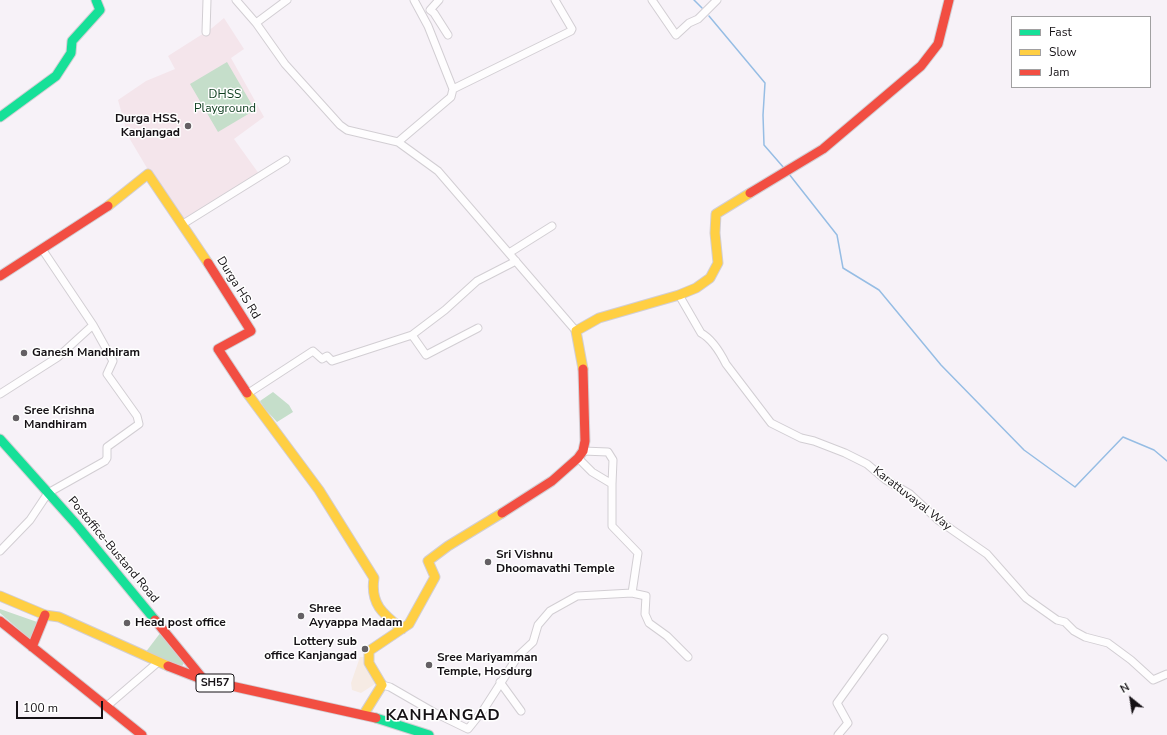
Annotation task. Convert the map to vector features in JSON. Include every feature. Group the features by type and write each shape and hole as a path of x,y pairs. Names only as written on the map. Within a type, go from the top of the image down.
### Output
{"street":[{"path":"0,117 56,76 71,53 72,41 100,10 96,0"},
{"path":"206,32 207,0"},
{"path":"236,0 256,23 285,64 340,126 347,130 398,142 438,171 576,331 584,367 584,441 580,454 552,482 448,546 428,561 435,578 409,624 369,651 369,663 382,685 390,687 423,707 468,729 484,709 518,656 533,642 538,625 550,611 577,596 632,593 646,596 645,614 649,623 667,636 688,657"},
{"path":"256,23 287,0"},
{"path":"398,142 451,97 453,89 428,26 414,0"},
{"path":"439,0 430,10 434,13 448,35"},
{"path":"453,89 571,31 572,29 555,0"},
{"path":"654,1 676,35 689,23 698,19 717,0"},
{"path":"576,331 599,318 679,295 696,288 710,278 718,263 715,233 716,214 824,149 921,66 938,44 949,0"},
{"path":"183,224 286,160"},
{"name":"Durga HS Rd","path":"0,276 98,214 148,174 183,224 251,331 218,349 247,394 290,448 319,490 363,563 374,578 372,587 374,601 386,616 402,629"},
{"path":"509,253 552,226"},
{"path":"0,551 30,520 48,493 104,461 107,447 139,424 137,416 107,374 113,361 93,325 42,250"},
{"path":"247,394 313,351 322,359 327,356 332,360 412,335 445,310 477,281 516,261"},
{"name":"Karattuvayal Way","path":"679,295 700,333 705,336 721,354 726,364 771,423 802,438 845,453 867,464 886,480 910,494 938,520 987,554 1026,598 1057,620 1065,622 1074,631 1085,637 1108,643 1131,660 1153,680 1167,674"},
{"path":"0,394 58,357 93,325"},
{"path":"412,335 426,355 478,328"},
{"name":"Postoffice-Bustand Road","path":"0,439 114,570 204,680"},
{"path":"580,454 608,452 613,460 612,526 638,553 632,593"},
{"path":"580,454 592,472 612,484"},
{"name":"SH57","path":"0,596 45,614 59,617 157,663 204,680 364,714 429,735"},
{"path":"0,603 5,604 11,601"},
{"path":"32,647 45,614"},
{"path":"0,621 142,735"},
{"path":"838,735 848,723 837,703 884,638"},
{"path":"107,706 157,663"},
{"path":"500,682 521,711"},
{"path":"364,714 382,685"}],"shaded area":[{"name":"Durga HSS, Kanjangad","path":"224,18 244,49 231,58 264,117 234,139 262,178 182,227 128,136 118,100 146,81 175,69 168,56 212,28"},
{"path":"360,657 365,657 375,684 361,693 352,690 351,683"}],"green space":[{"name":"DHSS Playground","path":"227,62 255,110 218,132 190,84"},
{"path":"273,392 289,405 293,412 277,422 260,401"},
{"path":"0,609 40,623 31,640 0,613"},
{"path":"161,632 184,663 182,666 145,653"}],"waterway":[{"path":"694,0 702,8"},
{"path":"709,16 765,83 763,115 764,145 784,168"},
{"path":"789,174 837,235 843,268 879,290 941,365 1024,450 1075,487 1123,437 1154,450 1167,461"}],"traffic: fast":[{"path":"0,117 56,76 71,53 72,41 100,10 96,0"},
{"path":"0,439 76,524 155,620"},
{"path":"376,718 429,735"}],"traffic: slow":[{"path":"108,206 148,174 208,263"},
{"path":"583,369 576,331 599,318 679,295 696,288 710,278 718,263 715,233 716,214 750,193"},
{"path":"247,393 319,490 374,578 374,595 379,608 402,629"},
{"path":"364,714 382,685 369,663 369,651 409,624 435,577 428,561 448,546 502,513"},
{"path":"0,596 45,615 59,617 168,666"}],"traffic: jam":[{"path":"750,193 823,149 921,66 938,44 949,0"},
{"path":"0,276 108,206"},
{"path":"208,263 251,331 218,349 247,393"},
{"path":"502,513 552,481 578,458 583,451 585,441 583,369"},
{"path":"32,647 45,615"},
{"path":"155,620 204,680"},
{"path":"0,621 142,735"},
{"path":"168,666 204,680 376,718"}],"place":[{"name":"Durga HSS, Kanjangad","path":"188,126"},
{"name":"Ganesh Mandhiram","path":"24,353"},
{"name":"Sree Krishna Mandhiram","path":"16,418"},
{"name":"Sri Vishnu Dhoomavathi Temple","path":"488,562"},
{"name":"Shree Ayyappa Madam","path":"301,616"},
{"name":"Head post office","path":"127,623"},
{"name":"Lottery sub office Kanjangad","path":"365,649"},
{"name":"Sree Mariyamman Temple, Hosdurg","path":"429,665"}],"district":[{"name":"KANHANGAD","path":"443,716"}]}
